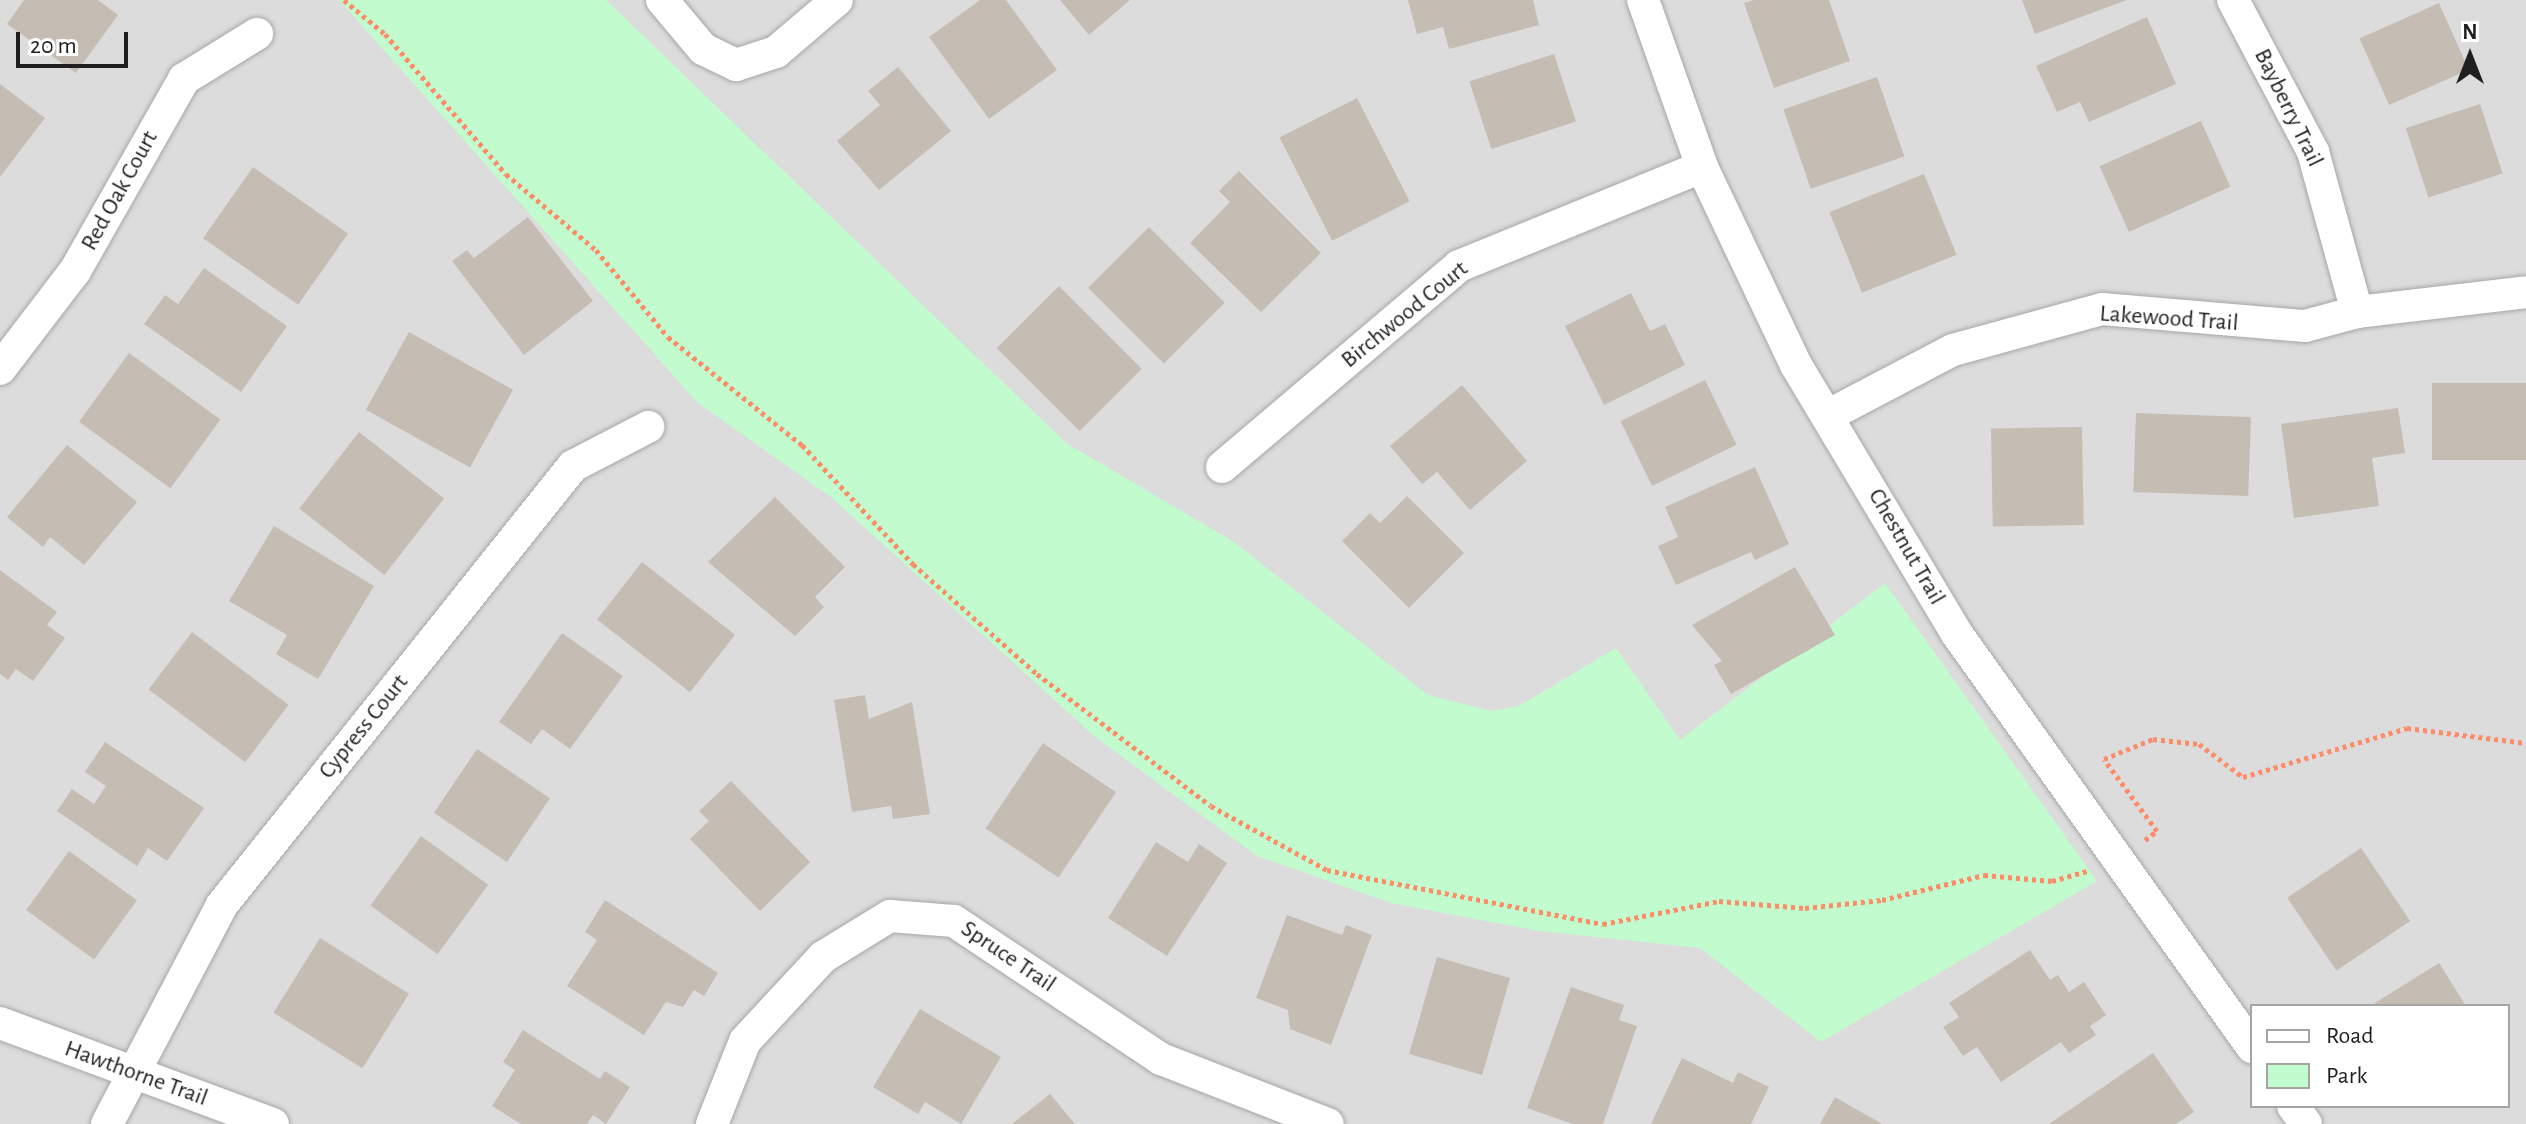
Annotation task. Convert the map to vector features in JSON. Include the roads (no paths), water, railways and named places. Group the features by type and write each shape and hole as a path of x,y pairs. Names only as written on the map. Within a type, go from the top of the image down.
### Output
{"street":[{"path":"662,0 703,49 736,65 776,52 837,0"},
{"name":"Chestnut Trail","path":"1643,0 1702,167 1796,365 1829,415 1957,634 2118,855 2250,1044"},
{"name":"Bayberry Trail","path":"2233,0 2313,152 2357,312"},
{"name":"Red Oak Court","path":"0,369 75,271 184,79 257,34"},
{"name":"Birchwood Court","path":"1222,467 1459,266 1702,167"},
{"name":"Lakewood Trail","path":"1829,415 1953,350 2102,309 2305,326 2357,312 2526,292"},
{"name":"Cypress Court","path":"107,1124 131,1072 222,905 573,466 648,427"},
{"name":"Spruce Trail","path":"712,1124 745,1041 823,957 890,916 954,921 1161,1059 1328,1124"},
{"name":"Hawthorne Trail","path":"0,1023 273,1124"}]}
